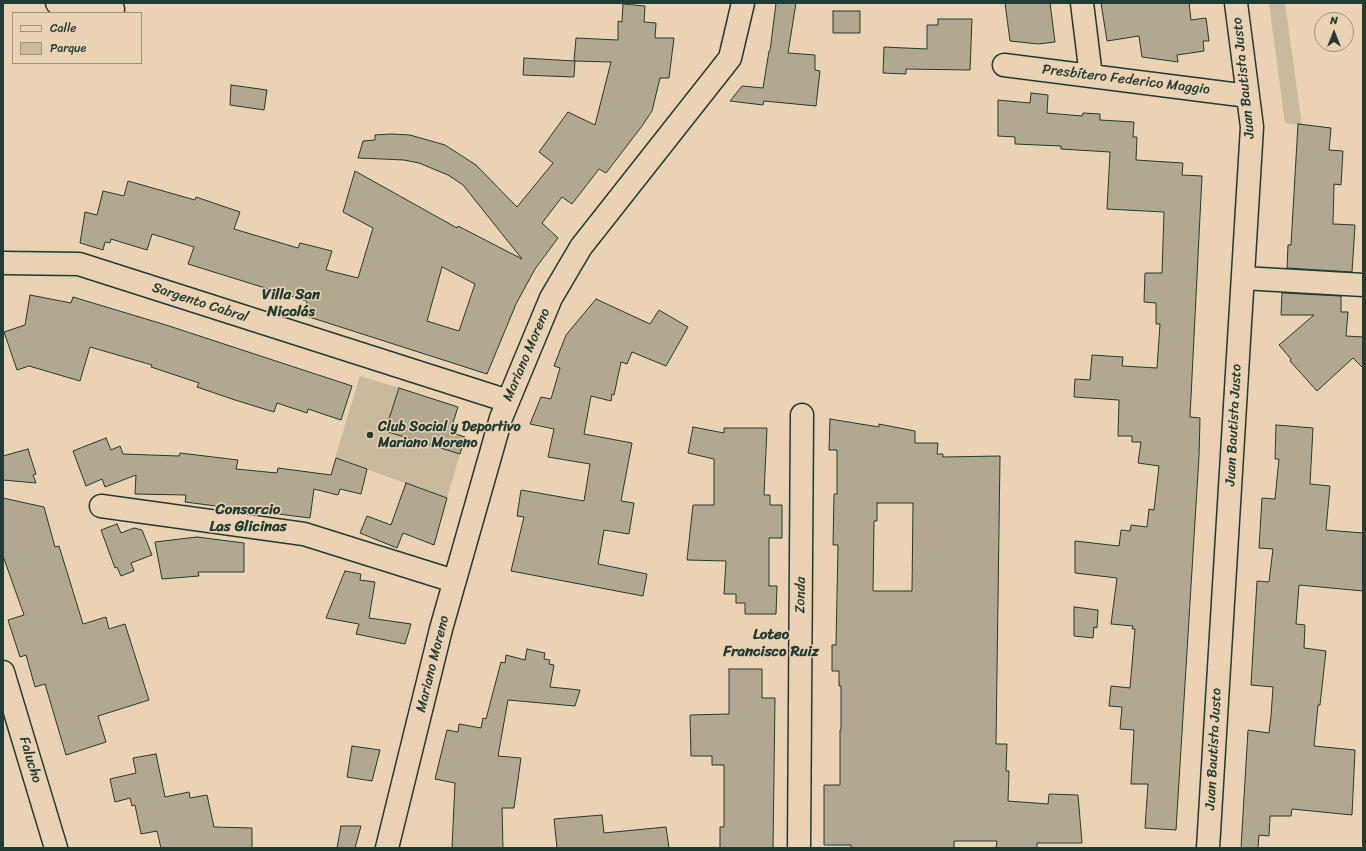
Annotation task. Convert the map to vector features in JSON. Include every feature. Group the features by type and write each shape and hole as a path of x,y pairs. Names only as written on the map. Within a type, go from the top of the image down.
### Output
{"street":[{"path":"56,3 113,8"},
{"name":"Mariano Moreno","path":"387,848 441,629 501,418 551,298 581,247 730,58 742,3"},
{"path":"1082,3 1091,76"},
{"name":"Juan Bautista Justo","path":"1208,848 1252,127 1236,3"},
{"name":"Presbítero Federico Maggio","path":"1004,65 1248,96"},
{"name":"Sargento Cabral","path":"3,263 78,264 508,401"},
{"path":"1243,278 1363,285"},
{"name":"Zonda","path":"799,848 802,415"},
{"path":"101,506 304,534 454,581"},
{"name":"Falucho","path":"3,672 56,848"}],"green space":[{"path":"1269,3 1285,3 1302,125 1285,123"},
{"name":"Club Social y Deportivo Mariano Moreno","path":"360,376 399,388 385,431 460,454 447,498 335,458"}],"building":[{"path":"776,3 796,3 788,53 815,55 815,70 820,71 816,106 764,101 763,105 730,101 742,86 763,88 770,51"},
{"path":"1005,3 1050,3 1055,42 1038,44 1010,41"},
{"path":"1101,3 1189,3 1191,20 1206,18 1209,41 1203,41 1204,51 1177,55 1178,62 1142,57 1139,36 1107,41"},
{"path":"623,4 645,6 644,22 656,23 655,38 674,38 669,78 660,78 652,111 606,173 599,169 572,204 562,197 542,223 558,238 535,269 516,304 487,374 303,315 307,301 188,264 194,247 152,234 147,250 111,239 110,243 105,242 103,250 80,243 85,212 97,215 103,191 124,196 128,181 195,200 196,197 240,212 234,229 298,248 300,243 332,251 326,270 358,278 373,228 343,212 355,171 457,228 458,226 522,259 463,185 448,175 419,163 404,160 358,158 363,141 375,140 375,135 391,134 410,135 445,145 476,165 517,207 553,163 539,152 568,112 595,125 611,62 574,61 576,38 618,40 618,21 622,22","holes":["442,267 475,284 459,331 427,321"]},
{"path":"833,11 860,11 860,33 833,33"},
{"path":"938,19 972,19 970,70 906,69 906,74 883,73 884,47 927,49 927,25 938,25"},
{"path":"524,58 575,61 574,77 523,75"},
{"path":"231,85 267,90 264,110 230,105"},
{"path":"1031,93 1048,95 1047,113 1082,116 1083,113 1100,114 1100,120 1134,122 1133,137 1137,137 1136,160 1183,163 1182,175 1202,176 1190,417 1200,418 1199,456 1176,830 1145,828 1148,784 1131,784 1134,730 1120,729 1122,707 1109,706 1111,686 1130,688 1135,629 1132,629 1133,626 1111,624 1117,578 1075,573 1075,541 1119,546 1121,530 1130,531 1131,525 1147,527 1149,509 1154,510 1159,466 1138,463 1141,442 1132,442 1132,436 1118,436 1119,400 1074,397 1075,379 1090,380 1092,355 1123,357 1122,366 1157,368 1160,324 1156,324 1156,303 1144,302 1145,273 1162,273 1164,212 1107,209 1110,152 1061,149 1061,146 1015,144 1015,137 998,136 998,100 1030,103"},
{"path":"1298,124 1331,128 1329,150 1343,151 1341,185 1334,184 1333,224 1355,225 1352,272 1287,268 1288,245 1291,245"},
{"path":"1282,293 1341,296 1341,312 1348,312 1346,336 1363,337 1363,368 1353,358 1317,391 1290,361 1291,359 1279,345 1314,315 1281,315"},
{"path":"30,295 71,303 73,297 166,325 352,386 341,420 308,409 307,413 277,403 274,412 197,387 199,383 151,367 152,365 90,347 80,381 29,366 17,370 4,332 25,325"},
{"path":"596,299 650,324 659,310 688,327 666,366 632,352 627,364 621,362 614,395 612,394 611,401 591,396 584,434 632,443 621,501 634,503 629,534 604,530 598,564 647,574 643,596 511,571 524,517 517,516 521,490 584,501 590,464 548,457 554,429 530,424 541,397 551,399 560,368 554,366 566,335"},
{"path":"399,388 458,407 450,432 465,437 460,454 385,431"},
{"path":"830,419 879,427 879,424 915,431 915,443 938,443 937,454 943,454 943,457 1000,456 996,744 1007,744 1006,771 1009,771 1008,801 1048,804 1049,794 1078,795 1082,843 1037,843 1037,848 996,848 997,841 954,841 954,848 851,848 851,845 824,845 824,785 840,785 841,730 841,686 839,686 839,671 832,671 832,645 836,645 838,545 833,545 834,494 837,494 837,450 829,450","holes":["877,503 913,503 912,591 873,591 874,521 877,521"]},
{"path":"1276,425 1313,428 1310,484 1330,486 1326,530 1363,533 1363,591 1299,585 1296,624 1305,625 1304,648 1326,651 1314,746 1355,750 1352,815 1292,809 1291,816 1270,816 1269,836 1259,835 1258,848 1241,848 1248,730 1269,733 1271,716 1273,687 1251,685 1257,581 1269,582 1273,549 1259,548 1262,498 1275,499 1279,459 1275,459"},
{"path":"693,427 724,433 724,428 767,428 764,495 770,495 770,505 782,505 782,538 769,538 769,586 777,586 776,614 745,614 745,603 736,603 736,594 724,594 726,561 687,560 693,505 714,505 714,459 688,453"},
{"path":"106,438 111,450 120,446 123,454 179,456 180,453 238,460 236,469 277,473 278,468 331,475 336,458 367,469 361,494 340,489 338,495 314,489 310,518 185,502 186,495 135,494 136,475 105,487 102,479 86,486 73,451"},
{"path":"28,449 36,474 33,475 36,483 3,480 3,456"},
{"path":"406,483 447,498 434,545 403,533 397,548 360,533 367,516 391,525"},
{"path":"3,498 44,507 55,547 59,546 83,624 106,617 109,629 125,624 149,700 98,716 106,742 66,755 45,684 35,687 26,655 20,657 8,620 24,615 3,556"},
{"path":"117,524 121,533 134,528 142,530 152,555 131,563 134,571 121,576 117,567 115,568 101,530"},
{"path":"197,537 244,543 244,572 198,572 199,576 162,579 155,542"},
{"path":"345,571 361,574 360,580 375,582 369,618 411,624 405,644 356,634 359,624 326,618"},
{"path":"1074,607 1098,610 1097,628 1094,627 1093,638 1074,636"},
{"path":"527,649 545,653 544,659 550,660 549,664 554,665 550,687 580,690 575,706 508,700 498,756 521,758 514,808 502,808 503,848 452,848 455,783 435,779 447,730 458,732 459,724 481,728 483,718 486,719 501,662 505,663 506,655 525,660"},
{"path":"729,669 762,669 762,698 775,698 773,848 720,848 720,827 724,827 724,765 712,765 712,756 691,756 690,715 729,714"},
{"path":"352,746 380,750 372,781 347,777"},
{"path":"156,754 165,797 189,792 190,798 207,795 214,827 252,828 252,848 161,848 157,831 141,834 135,805 132,806 130,798 115,802 110,779 136,773 133,758"},
{"path":"602,815 604,833 666,827 669,848 557,848 554,819"},
{"path":"341,826 361,826 355,848 337,848"}],"place":[{"name":"Club Social y Deportivo Mariano Moreno","path":"370,435"}],"district":[{"name":"Villa San Nicolás","path":"291,304"},
{"name":"Consorcio Las Glicinas","path":"248,518"},
{"name":"Loteo Francisco Ruiz","path":"771,644"}]}
